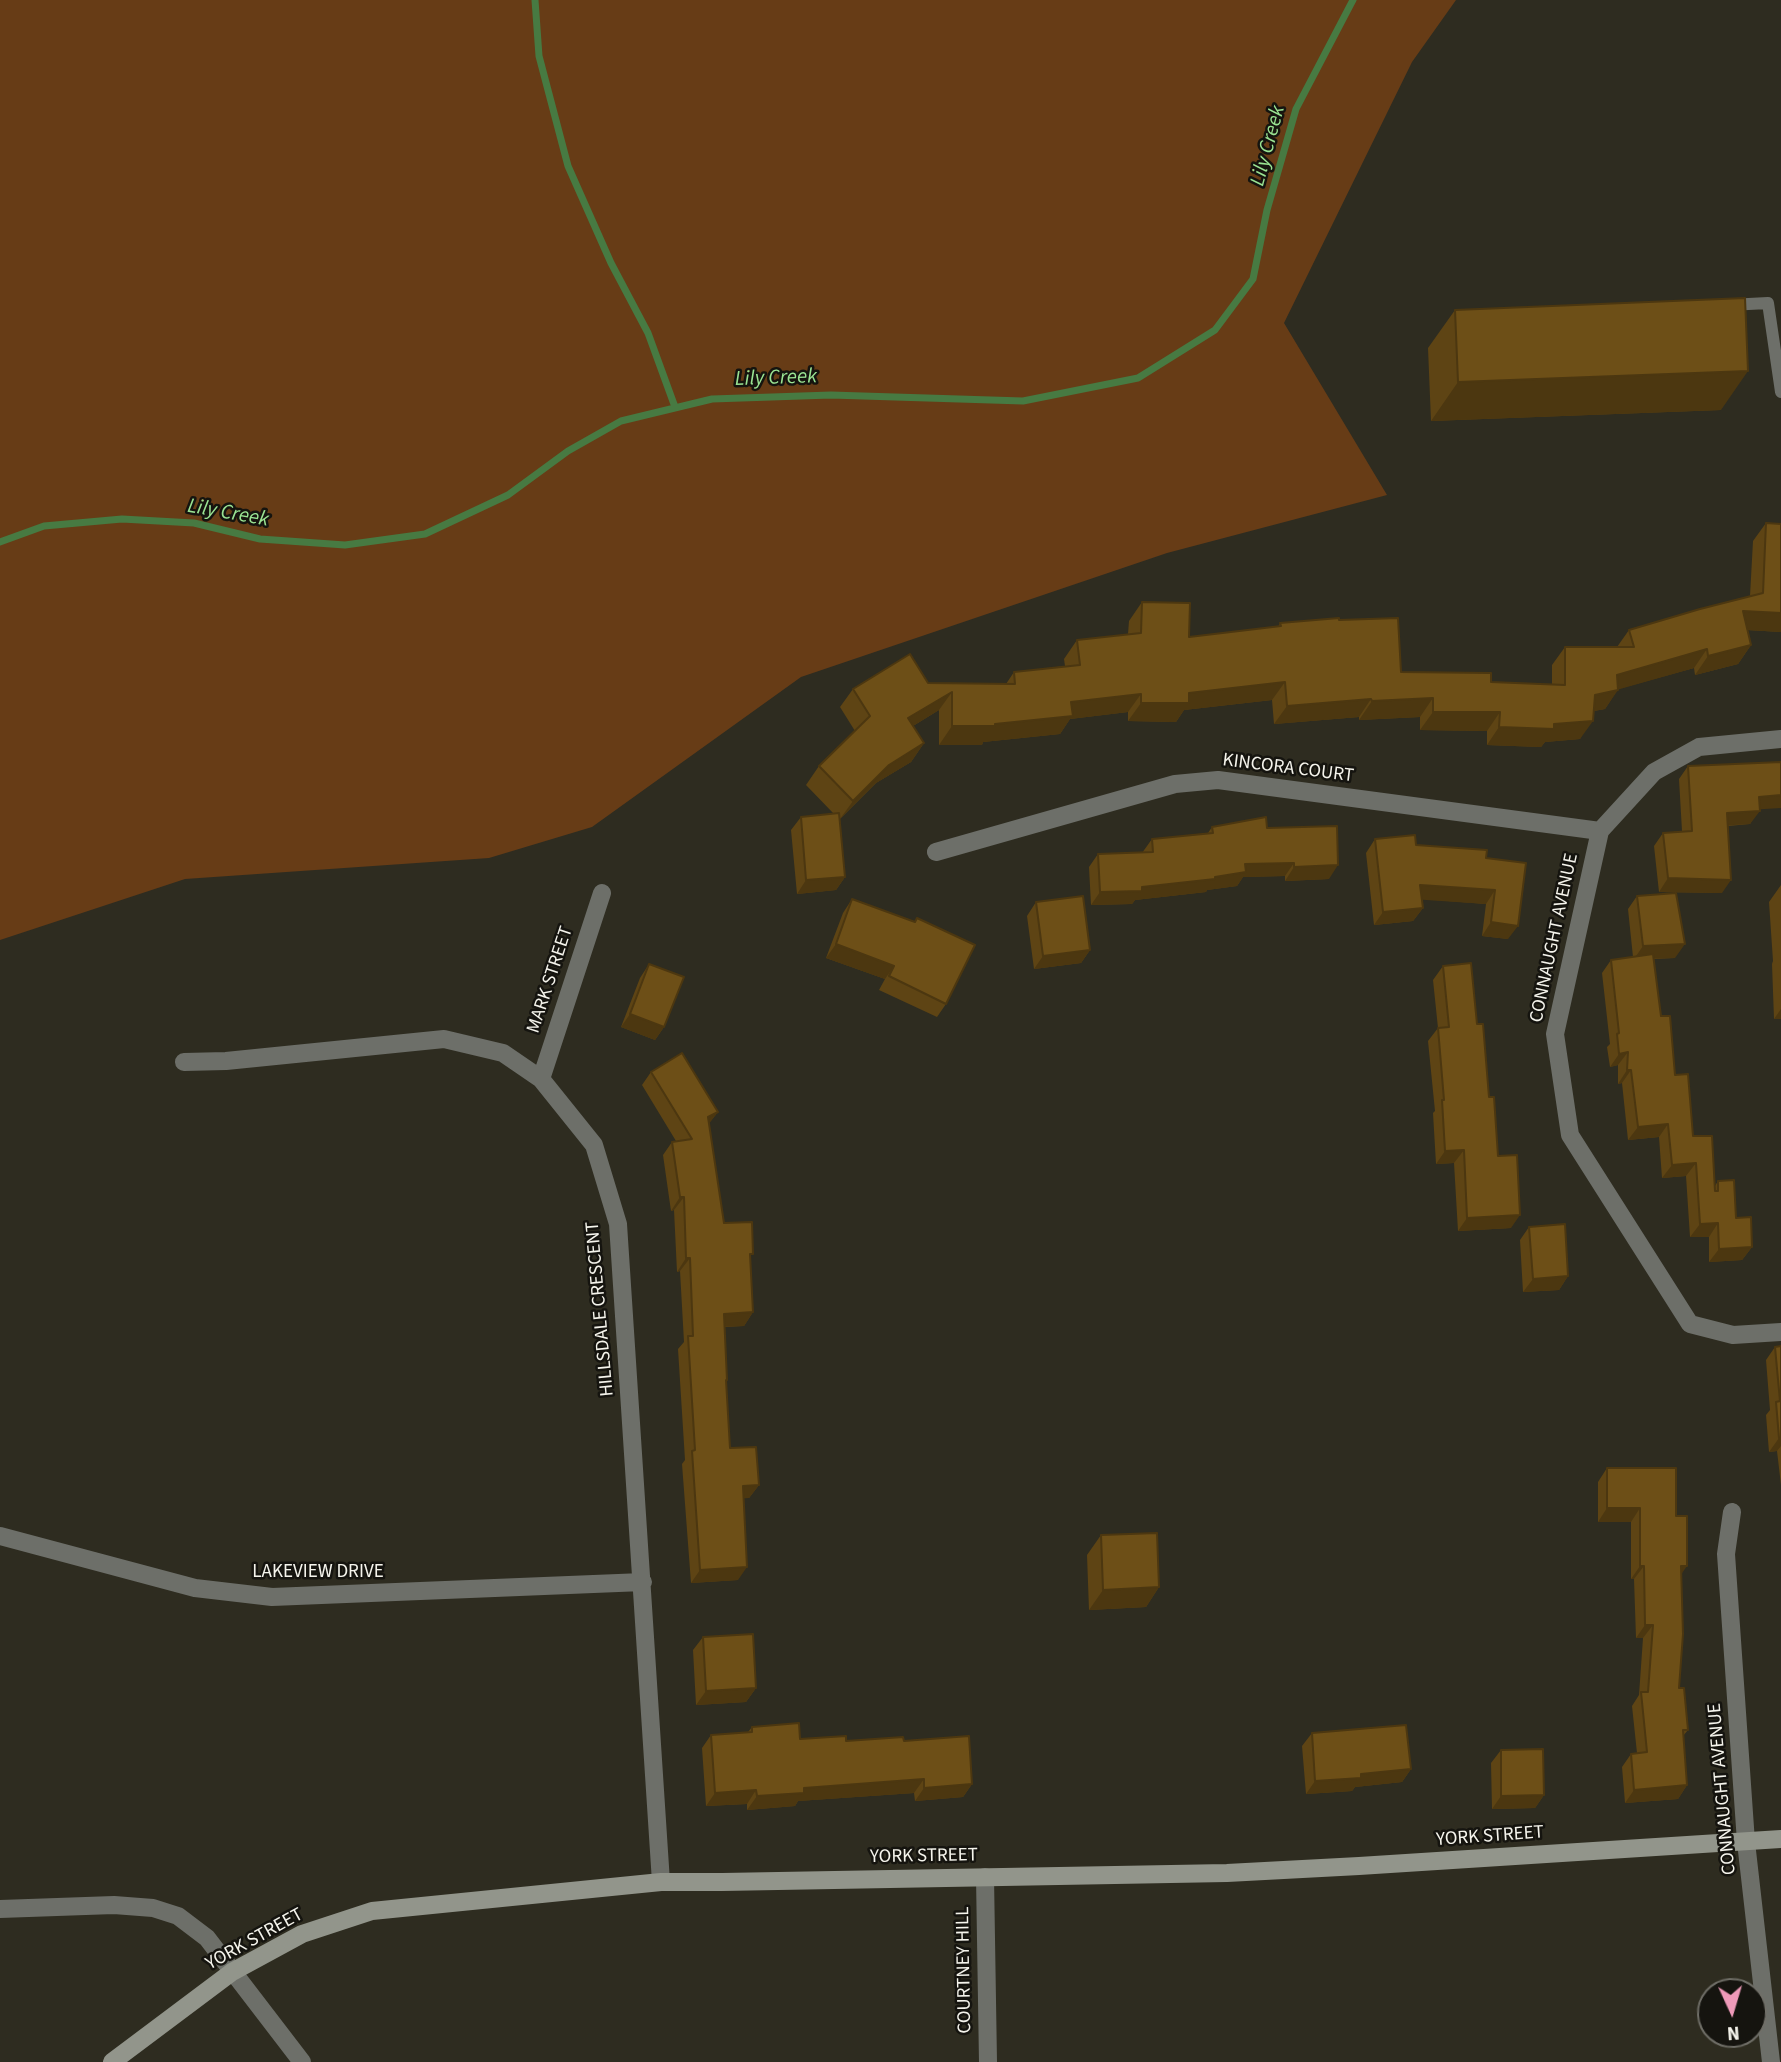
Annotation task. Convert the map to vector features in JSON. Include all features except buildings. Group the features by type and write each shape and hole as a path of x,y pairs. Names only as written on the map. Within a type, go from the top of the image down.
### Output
{"street":[{"name":"CONNAUGHT AVENUE","path":"1781,739 1699,747 1654,772 1600,831 1555,1034 1570,1135 1690,1324 1733,1335 1781,1332"},
{"name":"KINCORA COURT","path":"936,852 1175,784 1218,780 1600,831"},
{"name":"MARK STREET","path":"541,1079 602,893"},
{"name":"HILLSDALE CRESCENT","path":"184,1062 226,1061 443,1039 503,1053 541,1079 594,1145 618,1224 661,1882"},
{"name":"CONNAUGHT AVENUE","path":"1732,1512 1726,1554 1746,1842 1771,2062"},
{"name":"LAKEVIEW DRIVE","path":"0,1536 195,1588 272,1597 643,1583"},
{"name":"YORK STREET","path":"112,2062 232,1972 302,1934 372,1912 661,1882 1227,1873 1781,1839"},
{"name":"COURTNEY HILL","path":"985,1877 988,2062"},
{"path":"0,1909 114,1905 153,1908 178,1916 207,1938 302,2062"}],"lane":[{"path":"1720,306 1768,303 1781,392"}],"shaded area":[{"path":"0,0 1456,0 1412,62 1284,323 1387,495 1167,553 801,677 592,827 489,858 185,879 0,940"}],"waterway":[{"path":"535,0 539,56 568,166 611,263 648,333 675,407"},
{"name":"Lily Creek","path":"0,542 44,526 122,519 194,523 260,539 345,545 425,534 508,495 568,451 621,421 712,399 831,395 1023,401 1138,378 1215,330 1253,279 1267,210 1296,109 1353,0"}]}
